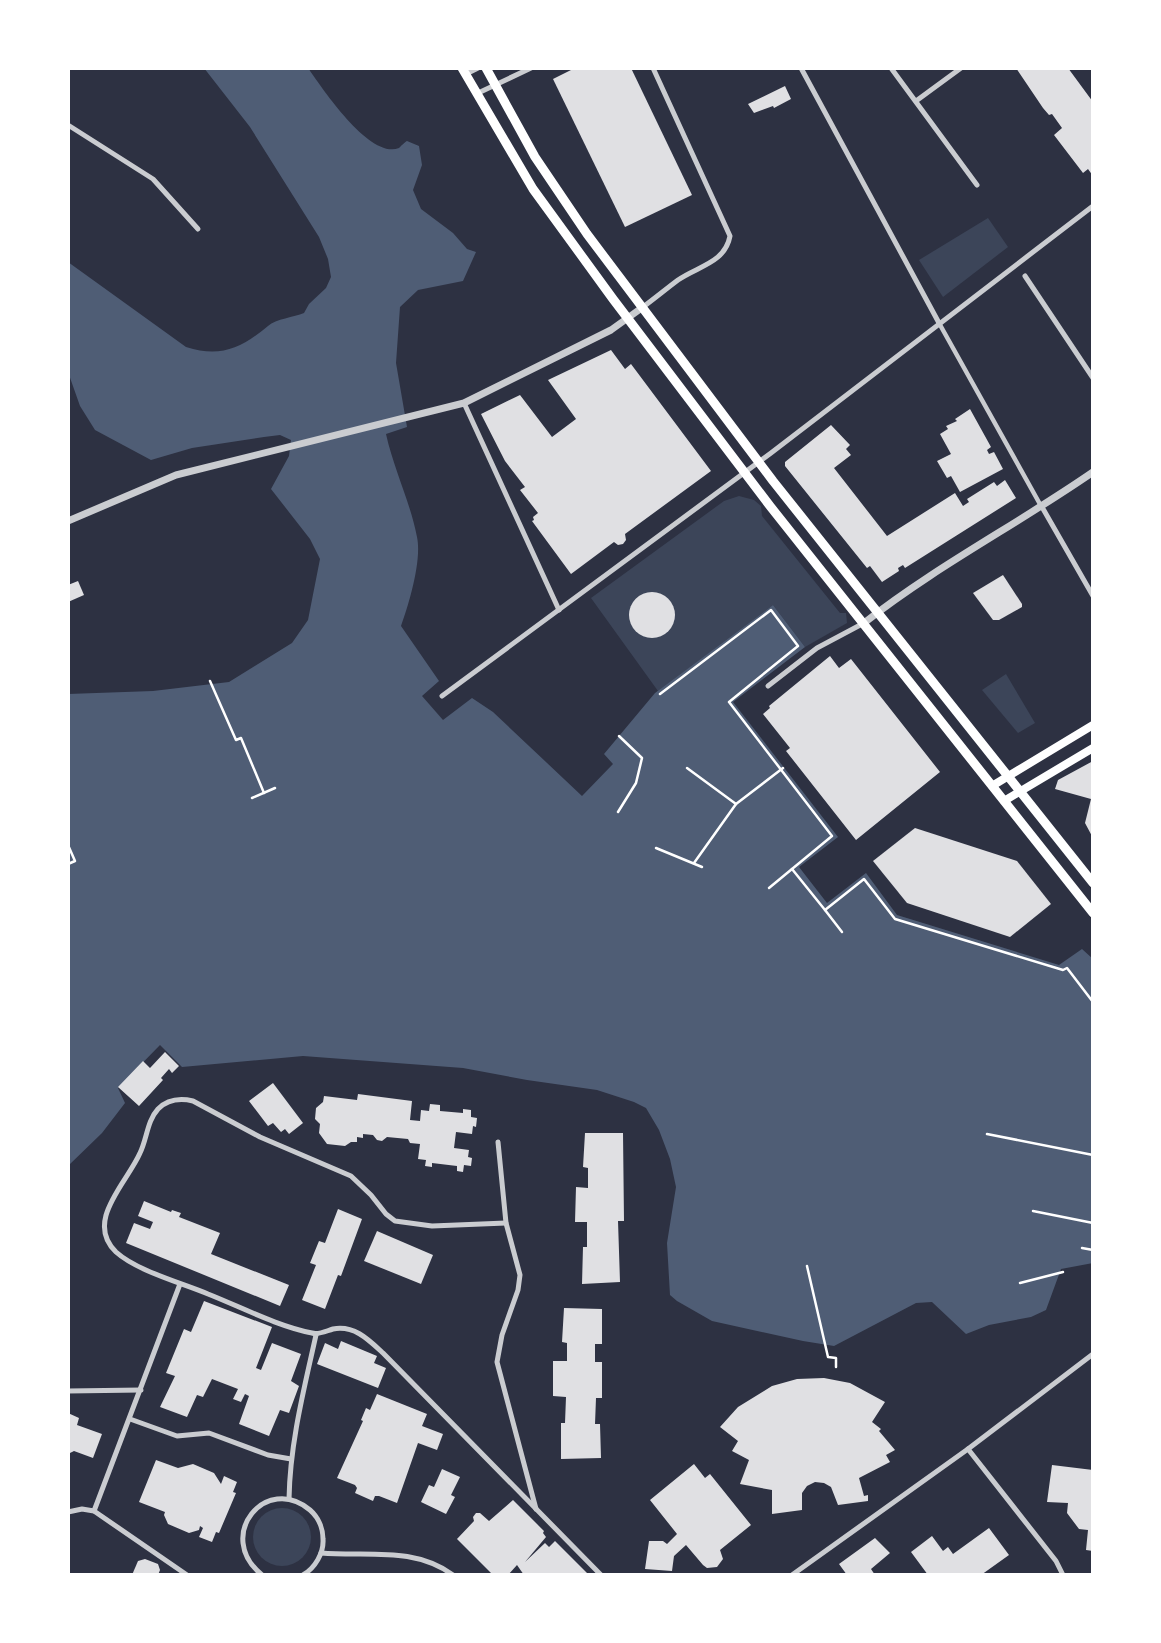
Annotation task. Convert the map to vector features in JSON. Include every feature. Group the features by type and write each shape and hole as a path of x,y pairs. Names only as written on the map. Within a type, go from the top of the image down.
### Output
{"main road":[{"path":"486,68 556,189 758,462 1093,883"},
{"path":"464,71 542,204 627,319 744,473 1093,913"},
{"path":"992,786 1093,725"},
{"path":"1004,801 1018,790 1093,748"}],"street":[{"path":"464,71 478,68"},
{"path":"476,94 531,68"},
{"path":"68,521 176,474 464,403 607,331 679,279 711,263 726,250 730,236 653,68"},
{"path":"801,68 939,323 1093,596"},
{"path":"891,68 976,185"},
{"path":"916,101 961,68"},
{"path":"68,125 153,179 198,229"},
{"path":"442,696 744,473 1093,205"},
{"path":"1025,276 1093,378"},
{"path":"464,403 559,610"},
{"path":"768,686 817,648 864,623 1093,472"},
{"path":"506,1223 432,1226 395,1221 351,1176 260,1137 193,1101 181,1099 163,1106 152,1118 140,1153 108,1209 104,1223 105,1235 111,1247 126,1260 180,1284 316,1335 343,1328 360,1333 383,1353 601,1575"},
{"path":"498,1142 506,1223 519,1282 502,1335 497,1362 537,1512"},
{"path":"94,1511 180,1284"},
{"path":"289,1499 297,1420 316,1335"},
{"path":"792,1575 968,1449 1093,1354"},
{"path":"68,1391 141,1390"},
{"path":"130,1419 177,1436 209,1433 268,1455 291,1459"},
{"path":"968,1449 1056,1561 1063,1575"},
{"path":"262,1575 251,1566 244,1554 244,1526 251,1514 262,1504 275,1499 289,1499 302,1504 317,1519 323,1539 321,1553 316,1564 303,1575"},
{"path":"68,1513 82,1509 94,1511 187,1575"},
{"path":"321,1553 389,1554 419,1558 453,1575"}],"path":[{"path":"660,694 771,610 798,646 729,702 832,836 769,888"},
{"path":"210,681 236,740 241,738 264,793"},
{"path":"618,812 636,783 642,758 619,736"},
{"path":"687,768 736,804"},
{"path":"694,863 736,804 782,769"},
{"path":"252,798 275,788"},
{"path":"68,845 75,861 68,864"},
{"path":"656,849 702,867"},
{"path":"792,869 842,932"},
{"path":"825,910 864,879 895,919 1063,970 1067,968 1093,1002"},
{"path":"987,1134 1093,1155"},
{"path":"1033,1211 1093,1223"},
{"path":"1082,1248 1093,1250"},
{"path":"807,1266 828,1357 836,1358 836,1367"},
{"path":"1020,1283 1063,1272"}],"shaded area":[{"path":"204,68 308,68 348,120 375,143 387,149 399,148 407,141 419,146 422,165 413,190 421,209 453,233 467,249 476,252 463,281 418,290 400,307 396,363 407,427 386,434 410,511 418,547 414,582 401,626 439,681 422,696 443,720 472,698 493,712 582,796 613,764 604,754 655,693 773,605 805,647 733,702 838,837 799,867 827,903 866,873 897,915 1059,965 1082,949 1093,959 1093,1263 1061,1269 1046,1310 1031,1317 989,1325 966,1334 932,1302 916,1303 834,1346 712,1321 670,1295 667,1243 676,1187 670,1159 659,1130 646,1108 597,1090 463,1068 303,1056 182,1067 160,1045 118,1088 125,1103 102,1133 68,1166 68,694 153,691 229,682 292,643 308,620 320,559 310,539 271,489 289,456 291,440 280,435 264,437 192,448 151,460 95,430 80,406 68,372 68,262 186,347 210,351 230,349 249,340 271,324 304,313 309,304 326,288 331,277 328,259 319,237 250,127"},
{"path":"988,218 1008,247 943,297 919,260"},
{"path":"739,496 754,500 761,506 762,516 840,613 846,613 847,623 805,647 773,605 658,691 591,598 724,501"},
{"path":"1006,674 1035,723 1018,733 982,690"},
{"path":"282,1508 293,1510 306,1521 311,1537 309,1548 298,1561 282,1566 271,1564 258,1553 253,1537 255,1526 266,1513"}],"building":[{"path":"575,68 631,68 692,195 625,227 553,79"},
{"path":"1016,68 1068,68 1093,102 1093,176 1088,169 1083,173 1054,135 1062,128 1052,114 1049,115 1043,108"},
{"path":"785,86 791,99 774,108 773,106 754,113 748,104"},
{"path":"611,350 625,369 631,364 711,471 625,534 626,540 623,544 614,542 571,574 532,521 538,513 520,490 525,487 505,461 481,414 520,395 552,437 576,419 548,380"},
{"path":"970,409 991,447 987,450 989,454 994,452 1003,469 960,492 951,476 947,478 937,461 951,454 940,434 948,429 946,426 957,421 955,419"},
{"path":"831,425 850,445 846,449 851,455 834,468 887,536 955,493 963,506 969,502 967,499 994,482 997,486 1005,480 1016,498 905,568 903,565 898,568 899,571 882,582 870,566 867,568 785,466 785,462"},
{"path":"1003,575 1022,607 999,620 993,620 973,593"},
{"path":"78,581 84,595 68,602 68,585"},
{"path":"652,592 668,599 675,615 668,631 652,638 636,631 629,615 636,599"},
{"path":"830,656 839,668 851,659 940,772 856,840 786,751 790,748 763,714 769,706"},
{"path":"1093,761 1093,838 1085,823 1091,799 1055,789 1058,780"},
{"path":"915,828 1017,861 1051,904 1010,937 907,903 873,861"},
{"path":"165,1052 179,1066 172,1073 169,1069 161,1078 163,1080 139,1106 118,1087 143,1061 150,1068"},
{"path":"273,1083 303,1123 289,1134 285,1129 281,1132 273,1123 268,1126 249,1101"},
{"path":"358,1094 412,1101 410,1120 420,1121 421,1110 429,1111 430,1104 440,1105 440,1111 463,1113 463,1109 471,1110 471,1117 477,1118 476,1127 473,1126 472,1134 456,1132 454,1148 469,1150 471,1166 464,1165 463,1172 457,1171 457,1166 432,1163 432,1167 425,1166 426,1160 418,1159 420,1144 410,1143 408,1139 387,1137 382,1141 373,1135 363,1134 363,1138 357,1137 357,1142 345,1146 327,1144 319,1133 320,1124 315,1119 316,1108 323,1102 324,1096 357,1100"},
{"path":"585,1133 623,1133 624,1221 618,1221 620,1282 582,1284 587,1222 575,1222 576,1187 588,1188 588,1168 583,1167"},
{"path":"144,1201 171,1212 181,1213 179,1217 220,1233 211,1254 289,1285 280,1306 126,1243 134,1223 150,1229 153,1222 138,1216"},
{"path":"338,1209 362,1219 341,1276 338,1275 325,1309 302,1300 316,1265 310,1263 319,1241 325,1243"},
{"path":"377,1231 433,1255 421,1284 364,1261"},
{"path":"204,1301 272,1327 256,1368 261,1370 272,1343 301,1354 291,1381 299,1386 289,1413 280,1410 269,1436 239,1424 249,1396 245,1394 241,1402 233,1399 238,1389 212,1379 203,1397 197,1395 187,1417 160,1407 175,1376 166,1373 184,1329 191,1332"},
{"path":"564,1308 602,1309 602,1344 595,1344 595,1362 602,1362 602,1398 596,1398 595,1424 600,1424 601,1458 561,1459 561,1423 565,1423 566,1397 553,1396 553,1361 567,1361 567,1343 562,1342"},
{"path":"341,1341 377,1356 374,1363 386,1368 378,1388 317,1364 325,1343 338,1349"},
{"path":"824,1378 850,1383 885,1402 872,1422 881,1429 879,1431 895,1450 886,1455 890,1462 859,1478 864,1496 868,1495 868,1501 838,1505 831,1487 815,1482 807,1486 802,1493 802,1510 772,1514 772,1490 740,1484 749,1460 732,1451 738,1441 720,1427 738,1407 772,1386 797,1379"},
{"path":"377,1394 427,1414 422,1426 443,1434 437,1450 418,1443 397,1503 379,1496 375,1496 373,1501 355,1493 355,1485 337,1478 363,1421 361,1420 366,1408 370,1410"},
{"path":"68,1413 79,1418 77,1425 102,1434 93,1458 74,1451 68,1454"},
{"path":"156,1460 178,1468 193,1464 214,1473 221,1484 224,1476 237,1482 233,1492 236,1493 219,1533 216,1532 212,1542 199,1537 203,1528 200,1526 199,1530 189,1533 168,1524 165,1512 139,1502"},
{"path":"694,1464 705,1478 710,1474 751,1525 720,1550 723,1559 717,1567 707,1568 686,1545 674,1556 672,1571 645,1569 649,1541 663,1541 667,1544 677,1534 650,1500"},
{"path":"1052,1465 1093,1470 1093,1551 1086,1550 1088,1530 1079,1529 1067,1513 1068,1503 1047,1502"},
{"path":"442,1469 460,1477 451,1495 455,1497 446,1514 421,1502 429,1485 434,1487"},
{"path":"513,1500 544,1531 546,1537 525,1562 545,1543 549,1547 555,1541 589,1575 524,1575 517,1565 508,1575 493,1575 457,1539 474,1521 476,1513 489,1521"},
{"path":"989,1528 1009,1555 981,1575 928,1575 911,1552 932,1536 943,1551 948,1547 953,1554"},
{"path":"875,1538 890,1553 871,1569 875,1575 847,1575 839,1564"},
{"path":"145,1559 158,1564 158,1575 132,1575 138,1561"}]}
